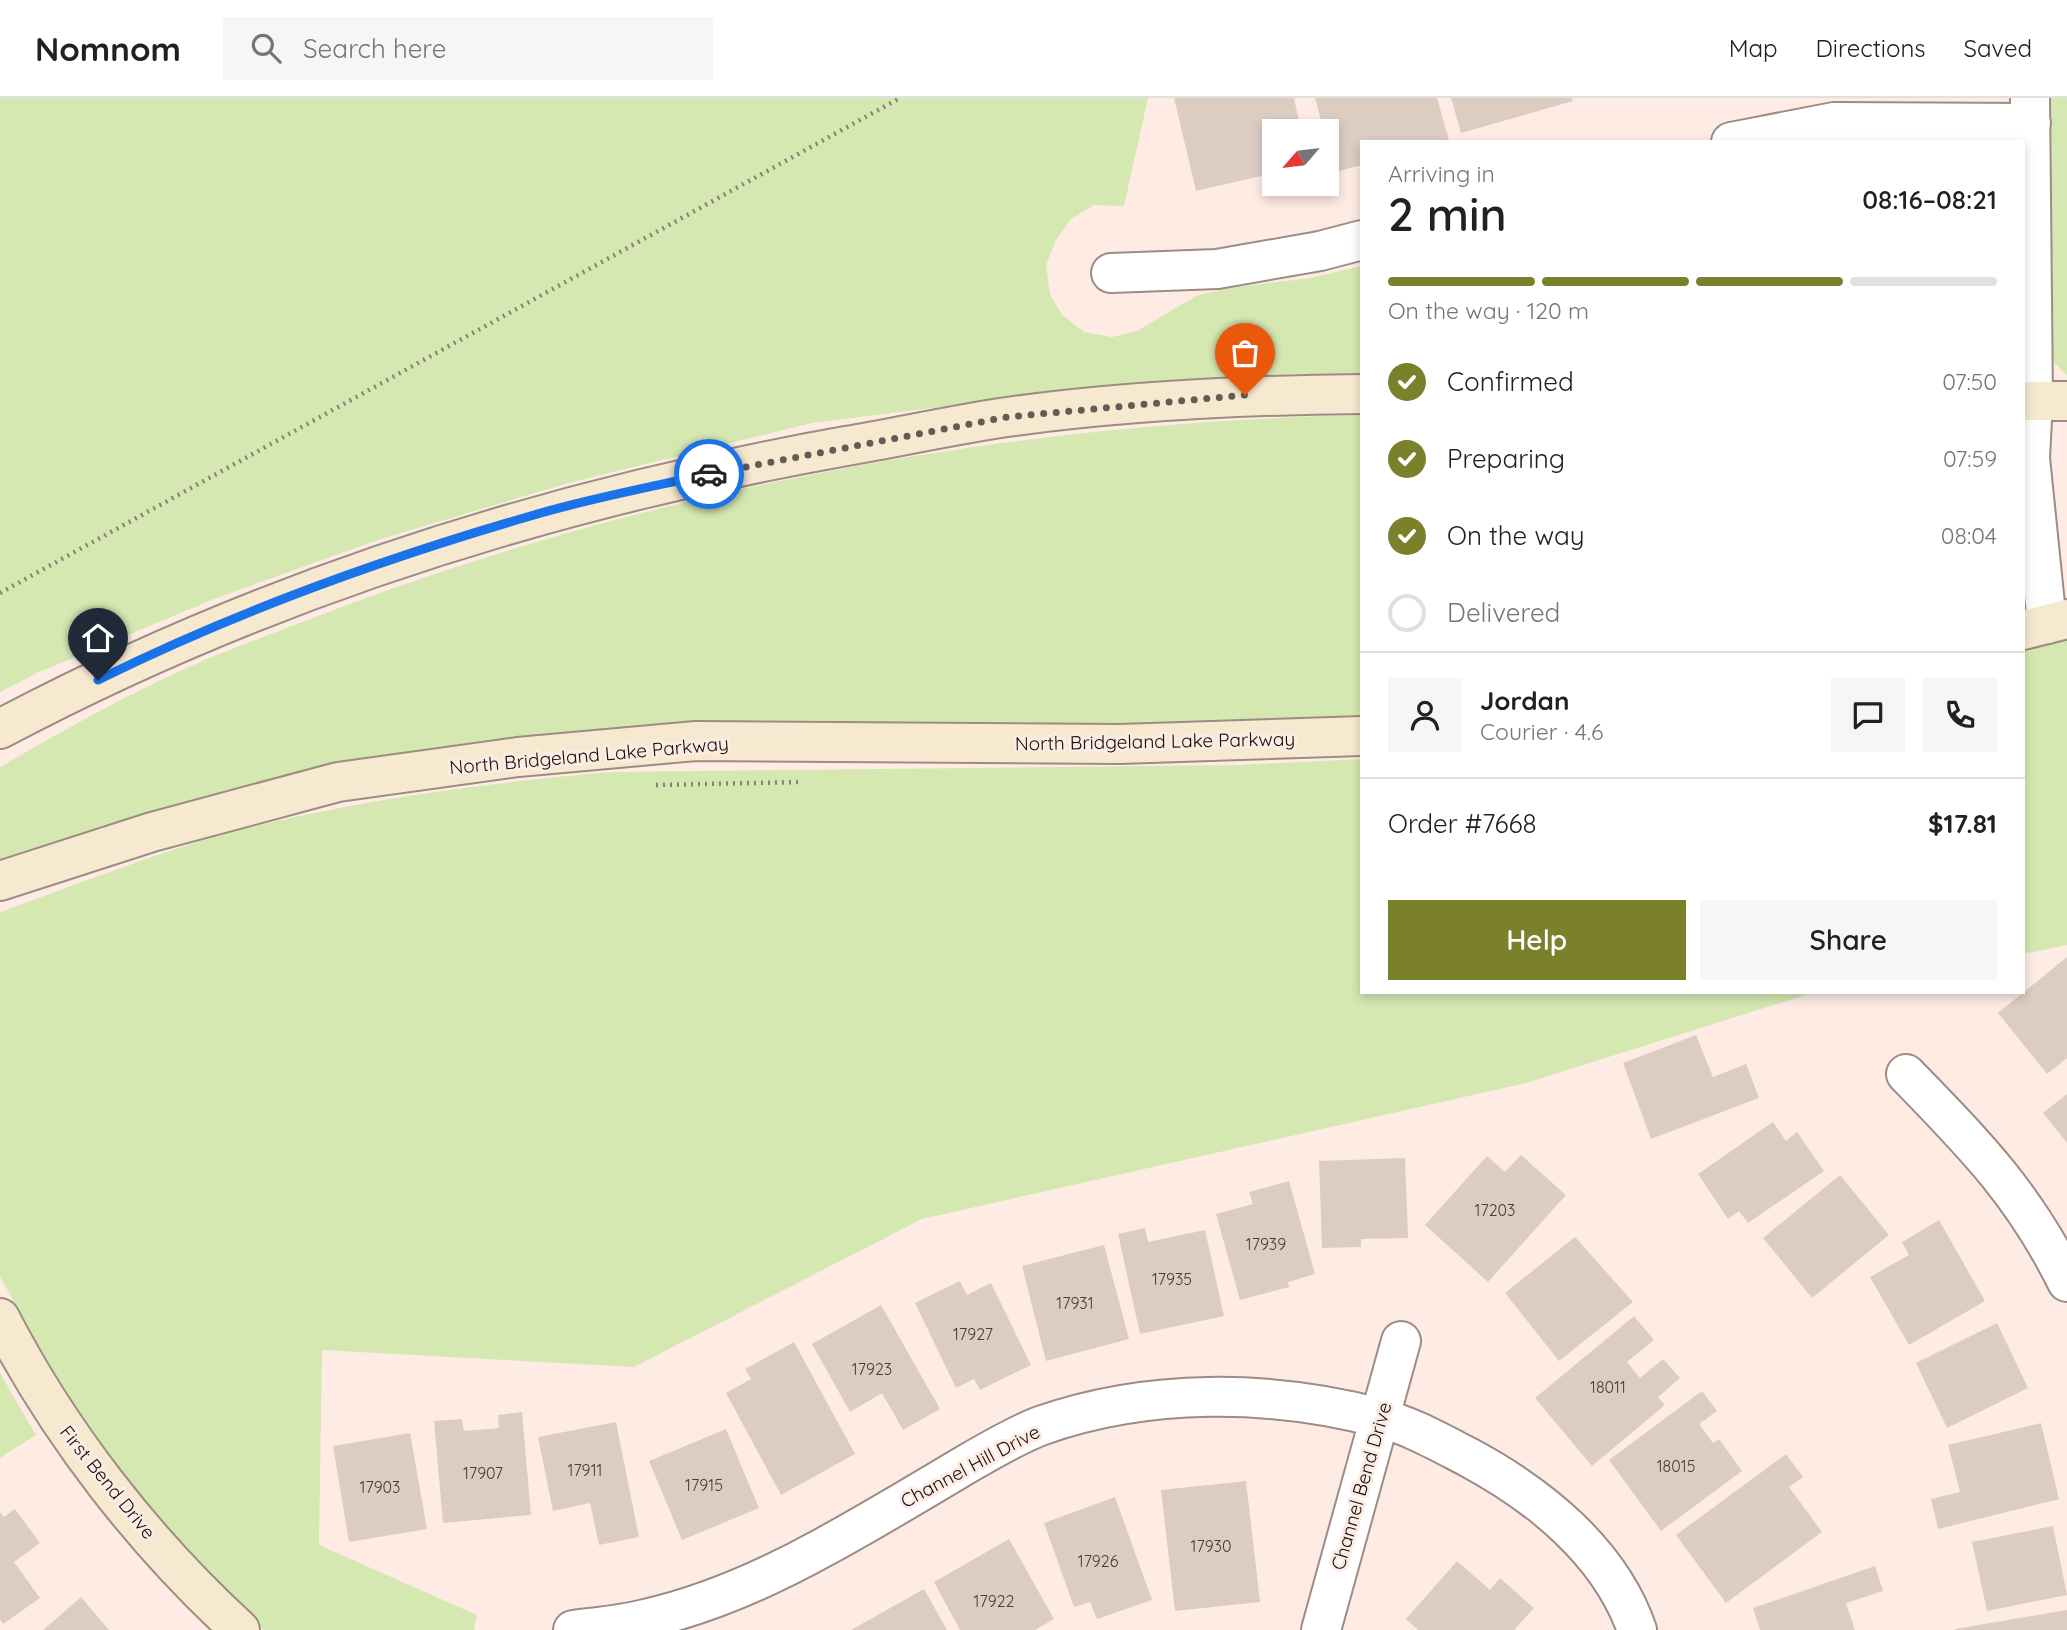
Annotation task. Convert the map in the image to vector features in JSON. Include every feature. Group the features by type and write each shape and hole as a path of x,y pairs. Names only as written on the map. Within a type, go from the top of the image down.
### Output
{"main road":[{"path":"0,729 170,645 357,572 536,514 761,461 1007,417 1245,395 1360,394"},
{"name":"North Bridgeland Lake Parkway","path":"0,881 152,832 338,782 518,757 696,741 1120,744 1360,736"},
{"name":"First Bend Drive","path":"0,1318 59,1420 140,1525 240,1630"}],"street":[{"path":"1741,140 1835,122 2031,111 2041,401 2030,458 2046,624"},
{"path":"1111,273 1217,269 1320,251 1360,241"},
{"path":"1906,1074 1983,1153 2024,1204 2063,1266"},
{"name":"Channel Bend Drive","path":"1321,1630 1401,1341"},
{"name":"Channel Hill Drive","path":"573,1630 644,1620 705,1602 757,1580 823,1548 995,1448 1039,1427 1131,1401 1227,1397 1298,1402 1380,1418 1425,1435 1482,1465 1545,1508 1599,1558 1628,1604 1637,1630"}],"path":[{"path":"0,593 900,98"},
{"path":"642,786 804,782"}],"green space":[{"path":"0,98 1148,98 1124,206 1094,205 1071,219 1056,240 1046,265 1050,294 1062,315 1084,332 1112,337 1137,331 1196,296 1228,288 1310,278 1360,266 1360,373 1133,383 812,423 565,484 378,540 214,599 37,673 0,692"},
{"path":"2051,98 2067,98 2067,376 2052,360 2046,338"},
{"path":"1360,415 1360,715 1292,721 1024,726 254,787 82,834 0,865 0,767 93,714 189,667 429,576 559,536 690,501 823,472 956,449 1091,432 1226,421"},
{"path":"2067,639 2067,945 2025,954 2025,650"},
{"path":"1360,759 1360,994 1809,994 1526,1083 922,1219 634,1367 322,1350 319,1545 477,1615 474,1630 264,1630 180,1542 107,1456 48,1365 0,1276 0,912 166,852 268,823 395,798 525,781 611,772 1238,765"},
{"path":"0,1373 36,1435 0,1458"}],"building":[{"path":"1174,98 1294,98 1298,119 1262,119 1262,176 1196,191"},
{"path":"1315,98 1437,98 1449,140 1360,140 1360,166 1339,171 1339,119 1321,119"},
{"path":"1451,98 1572,98 1573,101 1461,133"},
{"path":"2067,957 2067,1058 2047,1074 1998,1013 2025,994 2025,991"},
{"path":"1696,1035 1713,1077 1746,1064 1759,1098 1651,1139 1623,1063"},
{"path":"2067,1094 2067,1143 2043,1113"},
{"path":"1773,1122 1786,1141 1797,1132 1824,1171 1748,1223 1739,1211 1728,1219 1698,1174"},
{"path":"1521,1155 1566,1195 1488,1282 1425,1225 1487,1156 1505,1172"},
{"path":"1405,1158 1408,1238 1361,1239 1361,1247 1322,1248 1319,1161"},
{"path":"1840,1175 1889,1235 1812,1298 1763,1238"},
{"path":"1289,1181 1315,1274 1288,1282 1289,1287 1240,1300 1216,1214 1253,1204 1249,1192"},
{"path":"1939,1220 1985,1301 1909,1345 1870,1277 1909,1255 1902,1242"},
{"path":"1145,1228 1148,1242 1205,1230 1224,1316 1140,1334 1118,1234"},
{"path":"1575,1237 1633,1302 1559,1361 1505,1293"},
{"path":"1104,1245 1129,1339 1046,1361 1022,1266"},
{"path":"960,1281 967,1295 991,1283 1031,1365 980,1390 974,1379 956,1388 915,1303"},
{"path":"881,1305 940,1409 903,1430 882,1393 850,1412 812,1344"},
{"path":"1634,1316 1654,1340 1627,1362 1640,1378 1663,1359 1680,1378 1658,1397 1665,1405 1592,1466 1535,1398"},
{"path":"1997,1323 2028,1388 1947,1428 1916,1363"},
{"path":"794,1342 855,1454 781,1495 726,1393 751,1379 745,1369"},
{"path":"1702,1391 1717,1411 1699,1424 1713,1443 1719,1439 1742,1471 1661,1531 1609,1460"},
{"path":"522,1412 531,1515 443,1523 434,1421 462,1419 464,1431 499,1428 498,1415"},
{"path":"616,1422 639,1537 599,1545 590,1503 553,1511 538,1437"},
{"path":"2041,1423 2059,1499 1938,1529 1931,1499 1960,1492 1948,1445"},
{"path":"726,1429 759,1508 682,1540 649,1461"},
{"path":"410,1433 427,1529 349,1542 333,1446"},
{"path":"1786,1454 1803,1477 1789,1487 1822,1532 1726,1603 1676,1535"},
{"path":"1246,1481 1260,1602 1175,1611 1161,1490"},
{"path":"1115,1497 1152,1600 1097,1619 1090,1602 1074,1607 1044,1523"},
{"path":"15,1509 40,1543 14,1562 40,1598 3,1624 0,1620 0,1512 4,1517"},
{"path":"2053,1526 2067,1595 1987,1611 1972,1542"},
{"path":"1009,1539 1054,1619 1035,1630 960,1630 934,1582"},
{"path":"1457,1561 1490,1590 1500,1578 1534,1608 1514,1630 1418,1630 1406,1619"},
{"path":"1875,1566 1883,1591 1846,1603 1855,1630 1760,1630 1753,1608"},
{"path":"924,1589 947,1630 851,1630"},
{"path":"81,1597 109,1630 43,1630"},
{"path":"2067,1610 2067,1630 1955,1630 1955,1629"}],"way so far":[{"path":"709,474 761,461 1007,417 1245,395"}],"route":[{"path":"98,680 170,645 357,572 536,514 709,474"}]}
